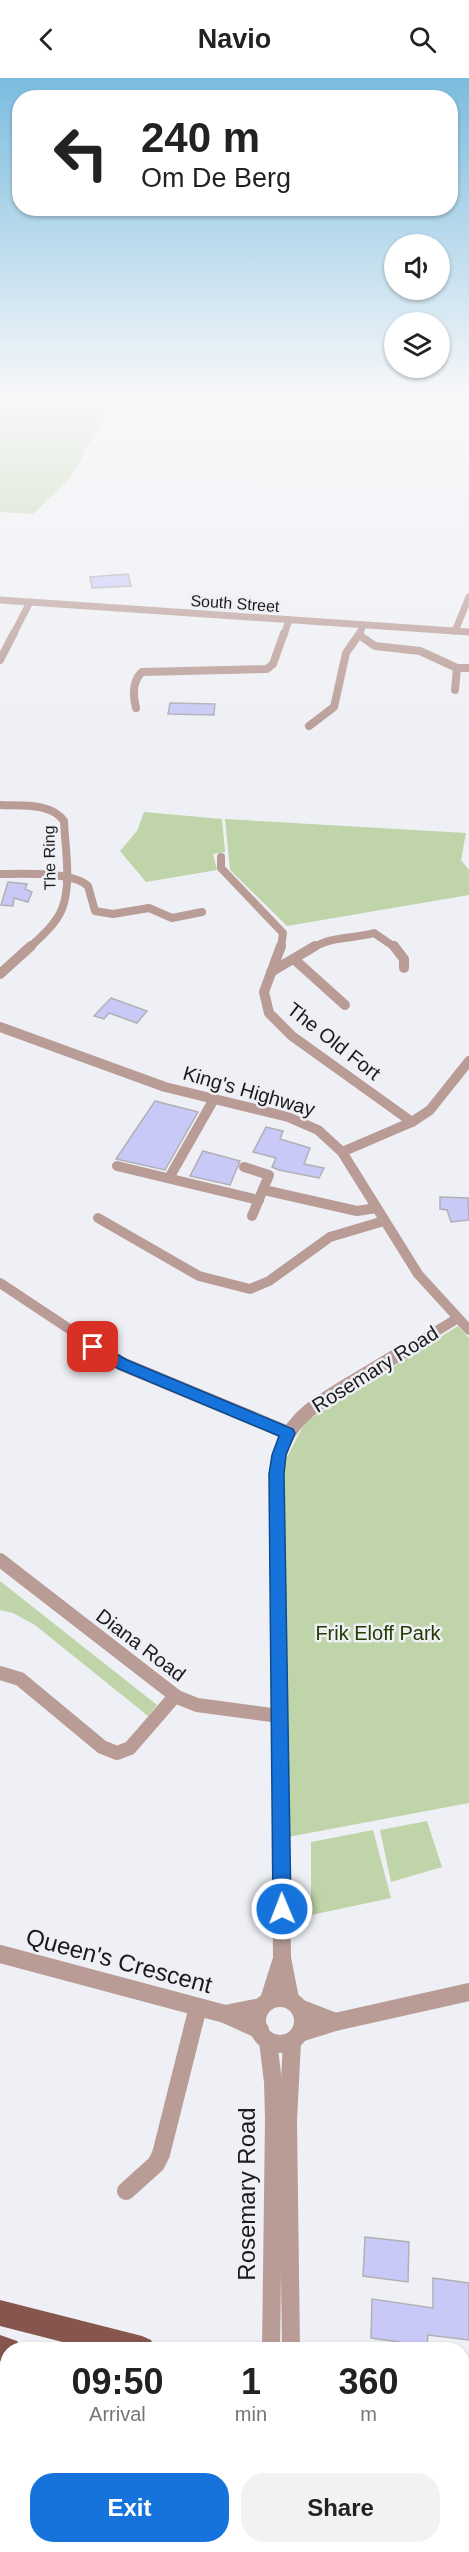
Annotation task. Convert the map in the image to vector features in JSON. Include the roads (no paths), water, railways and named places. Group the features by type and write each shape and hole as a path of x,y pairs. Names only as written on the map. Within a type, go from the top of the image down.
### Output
{"main road":[{"path":"0,2313 114,2342"}],"street":[{"path":"455,631 469,597"},
{"name":"South Street","path":"0,600 469,633"},
{"path":"0,660 30,602"},
{"path":"136,708 133,694 138,675 142,672 257,671 269,668 273,664 289,620"},
{"path":"309,726 334,707 346,653 363,625"},
{"path":"359,635 372,645 420,651 457,668 469,668"},
{"path":"455,690 457,668"},
{"name":"The Ring","path":"0,805 47,809 60,814 64,821 65,877 64,900 58,917 0,974"},
{"name":"The Old Fort","path":"221,857 220,866 228,877 282,930 282,944 264,997 269,1013 277,1023 310,1050 411,1122"},
{"path":"0,874 65,877 87,884 93,907 100,913 113,914 149,908 172,918 202,912"},
{"path":"271,972 329,940 358,938 374,933 392,944 403,956 404,968"},
{"path":"295,960 345,1005"},
{"name":"King's Highway","path":"0,1027 165,1087 301,1121 324,1135 342,1152 418,1274 469,1330"},
{"path":"342,1152 411,1122 430,1110 469,1061"},
{"path":"169,1178 214,1099"},
{"path":"117,1166 169,1178 357,1211 376,1208"},
{"path":"244,1167 269,1174 252,1216"},
{"path":"98,1218 199,1276 250,1289 269,1281 330,1237 384,1221"},
{"path":"0,1283 122,1364 288,1433"},
{"name":"Rosemary Road","path":"294,2003 282,1958 276,1474 279,1455 288,1433 307,1410 458,1318"},
{"name":"Diana Road","path":"0,1560 175,1696 197,1705 279,1716"},
{"path":"0,1673 20,1679 102,1747 117,1753 130,1748 175,1696"},
{"name":"Queen's Crescent","path":"0,1954 225,2014 264,2036"},
{"name":"Rosemary Road","path":"265,2003 282,1958"},
{"path":"335,2022 278,1996 265,2003 258,2017 264,2036 280,2045 335,2022 469,1992"},
{"name":"Queen's Crescent","path":"225,2014 265,2003"},
{"path":"294,2003 303,2020 296,2037"},
{"path":"126,2191 147,2174 161,2154 198,2007"},
{"name":"Rosemary Road","path":"264,2036 273,2082 274,2119 271,2342"},
{"name":"Rosemary Road","path":"291,2342 288,2120 296,2037"}],"park label":[{"name":"Frik Eloff Park","path":"378,1633"}]}
